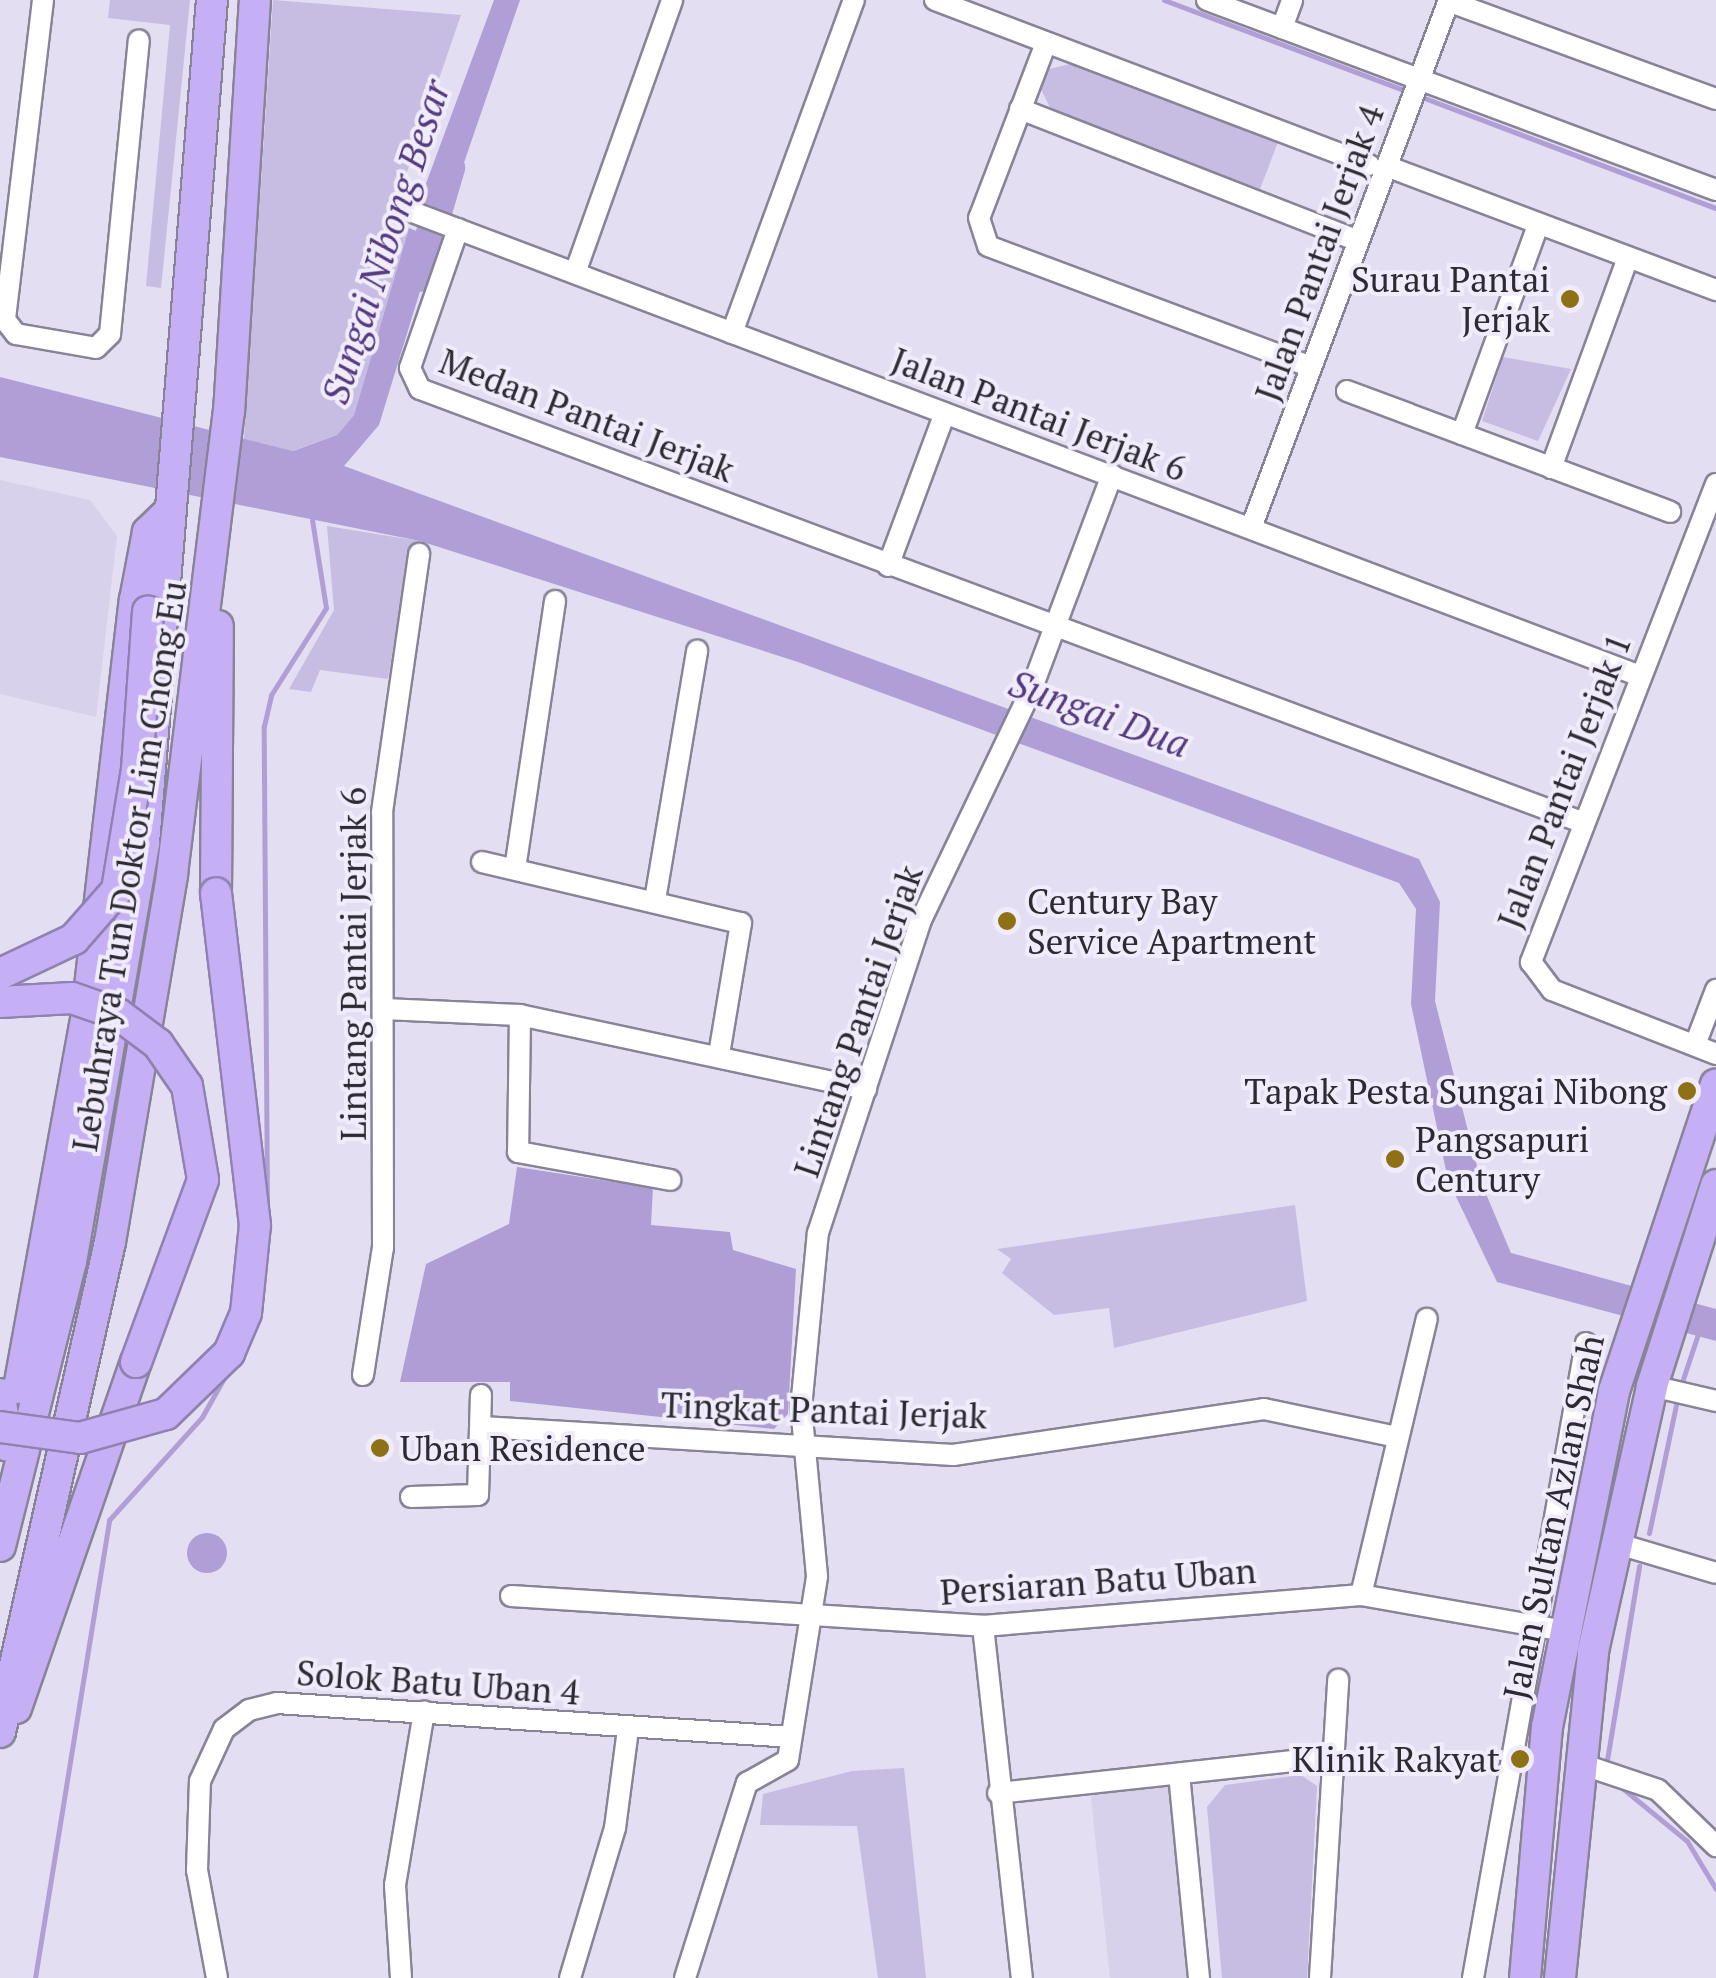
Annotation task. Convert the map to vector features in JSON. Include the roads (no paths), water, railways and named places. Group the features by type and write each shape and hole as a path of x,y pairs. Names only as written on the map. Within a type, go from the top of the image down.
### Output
{"highway":[{"name":"Lebuhraya Tun Doktor Lim Chong Eu","path":"0,1546 70,1262 144,843 212,0"},
{"name":"Lebuhraya Tun Doktor Lim Chong Eu","path":"0,1732 110,1242 214,564 229,412 255,0"},
{"path":"0,974 74,939 116,890 137,769 148,611 157,548 170,515"},
{"path":"4,1436 86,1021 134,600 148,532 170,515"},
{"path":"4,1436 80,1438 166,1414 229,1354 246,1313 255,1225 216,893 214,564"},
{"path":"0,1002 72,998 118,1014 158,1044 187,1086 204,1180 136,1362 27,1692 0,1732"},
{"name":"Jalan Sultan Azlan Shah","path":"1525,1978 1538,1797 1566,1631 1631,1332 1651,1262 1716,1085"},
{"name":"Jalan Sultan Azlan Shah","path":"1560,1978 1599,1768 1615,1544 1671,1390 1665,1341 1716,1185"},
{"path":"0,1394 4,1436 0,1517"}],"street":[{"path":"34,0 40,22"},
{"path":"44,0 5,320 16,334 96,348 110,334 139,40"},
{"path":"575,273 672,0"},
{"path":"732,333 854,0"},
{"path":"935,0 1716,290"},
{"path":"1207,0 1417,85 1716,190"},
{"path":"1282,28 1292,0"},
{"path":"1449,0 1716,99"},
{"name":"Jalan Pantai Jerjak 4","path":"1251,528 1358,241 1378,166 1417,85 1449,0"},
{"path":"1046,43 978,218 988,246 1311,367"},
{"path":"1020,109 1358,241"},
{"name":"Jalan Pantai Jerjak 6","path":"414,214 1640,676"},
{"path":"1462,434 1538,226"},
{"name":"Medan Pantai Jerjak","path":"453,227 410,368 420,389 1054,629 1582,822"},
{"path":"1552,468 1628,258"},
{"path":"1347,391 1670,512"},
{"path":"888,566 945,413"},
{"name":"Lintang Pantai Jerjak","path":"791,1737 817,1576 802,1444 811,1261 921,920 1030,694 1112,476"},
{"name":"Jalan Pantai Jerjak 1","path":"1716,484 1532,950 1534,973 1552,990 1716,1054"},
{"name":"Lintang Pantai Jerjak 6","path":"363,1375 382,1268 382,812 418,554"},
{"path":"515,869 555,601"},
{"path":"655,900 697,650"},
{"path":"482,862 655,900 744,927 719,1054"},
{"path":"1695,1046 1716,990"},
{"path":"382,1009 520,1014 719,1054 866,1090"},
{"path":"520,1014 518,1152 670,1180"},
{"path":"1361,1596 1427,1319"},
{"path":"1473,1978 1530,1624 1586,1343"},
{"path":"1671,1390 1716,1401"},
{"path":"411,1497 478,1495 481,1395"},
{"name":"Tingkat Pantai Jerjak","path":"482,1427 981,1454 1264,1409 1397,1437"},
{"path":"1615,1544 1716,1573"},
{"name":"Persiaran Batu Uban","path":"511,1596 983,1626 1361,1596 1566,1631"},
{"path":"983,1626 998,1793 1022,1978"},
{"path":"1320,1978 1330,1757 1338,1680"},
{"name":"Solok Batu Uban 4","path":"217,1978 194,1827 204,1768 224,1729 277,1702 628,1730 791,1737"},
{"path":"401,1978 395,1885 424,1711"},
{"path":"570,1978 615,1828 628,1730"},
{"path":"685,1978 747,1782 782,1767 791,1737"},
{"path":"998,1793 1330,1757"},
{"path":"1599,1768 1658,1790 1716,1846"},
{"path":"1179,1774 1198,1978"}],"waterway":[{"path":"1164,0 1409,92"},
{"path":"1419,96 1716,208"},
{"name":"Sungai Nibong Besar","path":"418,277 450,168"},
{"path":"267,1205 264,726 271,695 326,608 312,520"},
{"path":"1681,1385 1698,1334"},
{"path":"35,1978 109,1520 202,1417 224,1378"},
{"path":"1649,1533 1678,1395"},
{"path":"1606,1766 1639,1566"},
{"path":"1621,1787 1687,1841 1716,1889"}],"place":[{"name":"Surau Pantai Jerjak","path":"1570,299"},
{"name":"Century Bay Service Apartment","path":"1007,921"},
{"name":"Tapak Pesta Sungai Nibong","path":"1687,1091"},
{"name":"Pangsapuri Century","path":"1395,1159"},
{"name":"Uban Residence","path":"380,1448"},
{"name":"Klinik Rakyat","path":"1520,1759"}],"water label":[{"name":"Sungai Dua","path":"1099,714"}]}
